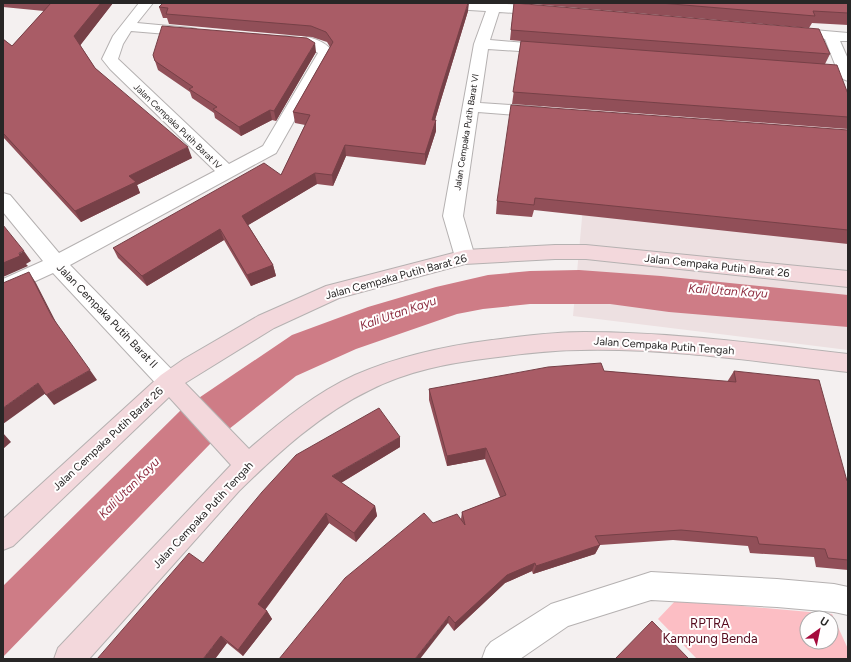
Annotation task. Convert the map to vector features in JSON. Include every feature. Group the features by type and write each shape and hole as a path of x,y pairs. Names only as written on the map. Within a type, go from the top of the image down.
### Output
{"street":[{"name":"Jalan Cempaka Putih Barat IV","path":"3,288 71,256 227,172 115,66 110,59 111,53 127,26 146,3"},
{"path":"419,3 555,12"},
{"name":"Jalan Cempaka Putih Barat VI","path":"465,257 453,216 481,44 494,7"},
{"path":"127,26 203,33"},
{"path":"775,31 848,36"},
{"path":"799,69 847,74 830,35"},
{"path":"227,172 270,149 326,52 321,46 312,42 273,39"},
{"path":"481,44 565,50"},
{"path":"470,107 552,113"},
{"name":"Jalan Cempaka Putih Barat II","path":"3,199 56,263 248,465"},
{"name":"Jalan Cempaka Putih Barat 26","path":"3,537 174,386 192,366 266,322 333,292 465,257 555,252 586,252 848,279"},
{"name":"Jalan Cempaka Putih Tengah","path":"69,659 248,465 307,415 348,390 385,373 423,361 463,353 530,343 596,341 657,344 848,363"},
{"path":"497,659 502,653 562,614 651,586 777,593 834,598 848,601"}],"shaded area":[{"path":"848,96 848,350 573,316 590,131"}],"green space":[{"name":"RPTRA Kampung Benda","path":"676,600 799,611 799,650 839,650 839,629 848,649 848,659 697,659 658,619"}],"water":[{"name":"Kali Utan Kayu","path":"579,270 661,276 848,295 848,327 669,312 610,304 530,304 483,309 457,314 356,349 296,376 210,444 3,657 3,586 181,410 292,335 368,307 436,287 488,275 530,271"}],"building":[{"path":"51,3 101,3 74,36 95,68 188,147 129,176 136,182 75,211 3,133 3,39 12,46"},
{"path":"163,3 468,3 432,120 436,120 425,154 345,145 332,175 315,173 242,216 273,265 247,275 220,229 142,276 113,248 264,163 281,175 310,115 293,112 333,42 326,32 311,26 166,14 168,8 159,7"},
{"path":"514,3 819,29 830,54 511,30"},
{"path":"660,3 848,3 848,13 813,11 815,16"},
{"path":"162,26 307,38 315,43 274,111 270,110 239,127 213,109 217,107 189,89 193,87 155,61 153,55"},
{"path":"521,41 837,65 848,94 848,117 513,92"},
{"path":"511,105 848,130 848,230 535,198 534,205 497,201"},
{"path":"3,225 24,251 19,253 20,256 3,263"},
{"path":"29,272 52,317 90,370 46,395 38,383 3,408 3,283"},
{"path":"601,363 604,371 736,382 734,371 819,380 848,481 848,560 828,558 825,549 759,544 757,537 681,530 595,536 600,545 536,566 535,563 507,575 455,623 449,616 415,659 279,659 345,578 424,513 433,523 457,514 465,525 462,512 506,495 486,448 447,456 429,389 548,367"},
{"path":"379,408 400,437 332,476 375,506 354,533 326,513 258,604 267,611 238,650 221,636 203,659 97,659 189,553 203,563 262,492 296,455"},
{"path":"652,621 689,659 615,659"}]}
